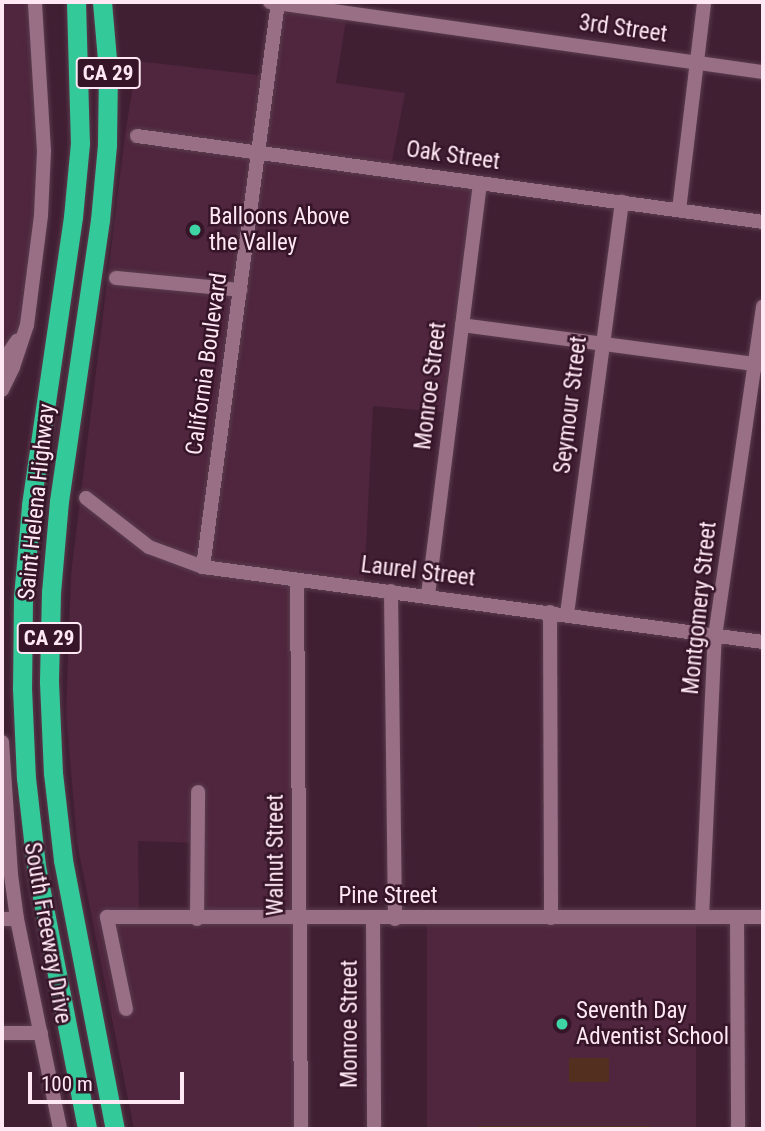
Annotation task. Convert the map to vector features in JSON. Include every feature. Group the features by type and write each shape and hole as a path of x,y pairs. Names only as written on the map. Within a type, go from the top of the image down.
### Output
{"highway":[{"name":"Saint Helena Highway","path":"76,2 80,143 31,506 23,597 22,688 26,778 36,866 87,1129"},
{"name":"Saint Helena Highway","path":"102,2 108,70 107,145 100,220 59,501 51,592 49,682 53,773 62,860 115,1129"},
{"path":"107,145 114,47 108,2"}],"street":[{"path":"2,390 13,367 26,325 37,256 44,176 35,2"},
{"name":"3rd Street","path":"274,2 763,72"},
{"name":"California Boulevard","path":"203,567 258,153 274,2"},
{"path":"679,210 704,2"},
{"name":"Oak Street","path":"137,136 763,222"},
{"name":"Monroe Street","path":"428,595 480,183"},
{"name":"Seymour Street","path":"567,614 622,202"},
{"path":"116,278 240,290"},
{"name":"Montgomery Street","path":"702,917 715,636 759,365 763,306"},
{"path":"2,363 26,325"},
{"path":"462,325 759,365"},
{"name":"Laurel Street","path":"86,498 149,547 203,567 297,581 428,595 763,642"},
{"name":"Walnut Street","path":"297,581 301,1129"},
{"path":"391,591 394,919"},
{"path":"550,612 551,918"},
{"name":"South Freeway Drive","path":"2,742 17,919 61,1129"},
{"path":"197,919 198,792"},
{"name":"Pine Street","path":"126,1009 107,917 299,920 763,917"},
{"path":"737,917 737,1129"},
{"path":"2,919 17,919"},
{"name":"Monroe Street","path":"373,919 374,1129"},
{"path":"2,1033 41,1033"}],"shaded area":[{"path":"2,2 35,2 44,151 27,325 2,363"},
{"path":"278,2 326,2 326,10 347,13 336,83 405,93 390,171 480,183 451,413 373,406 364,588 298,581 301,1129 134,1129 77,843 66,713 71,575 125,135 137,61 268,76","holes":["138,841 197,843 197,918 139,918"]},
{"name":"Seventh Day Adventist School","path":"427,917 696,917 696,1129 427,1129"},
{"path":"569,1058 609,1058 609,1082 569,1082"},
{"path":"478,1126 651,1126 651,1129 478,1129"}],"place":[{"name":"Balloons Above the Valley","path":"195,230"},
{"name":"Seventh Day Adventist School","path":"562,1024"}]}
